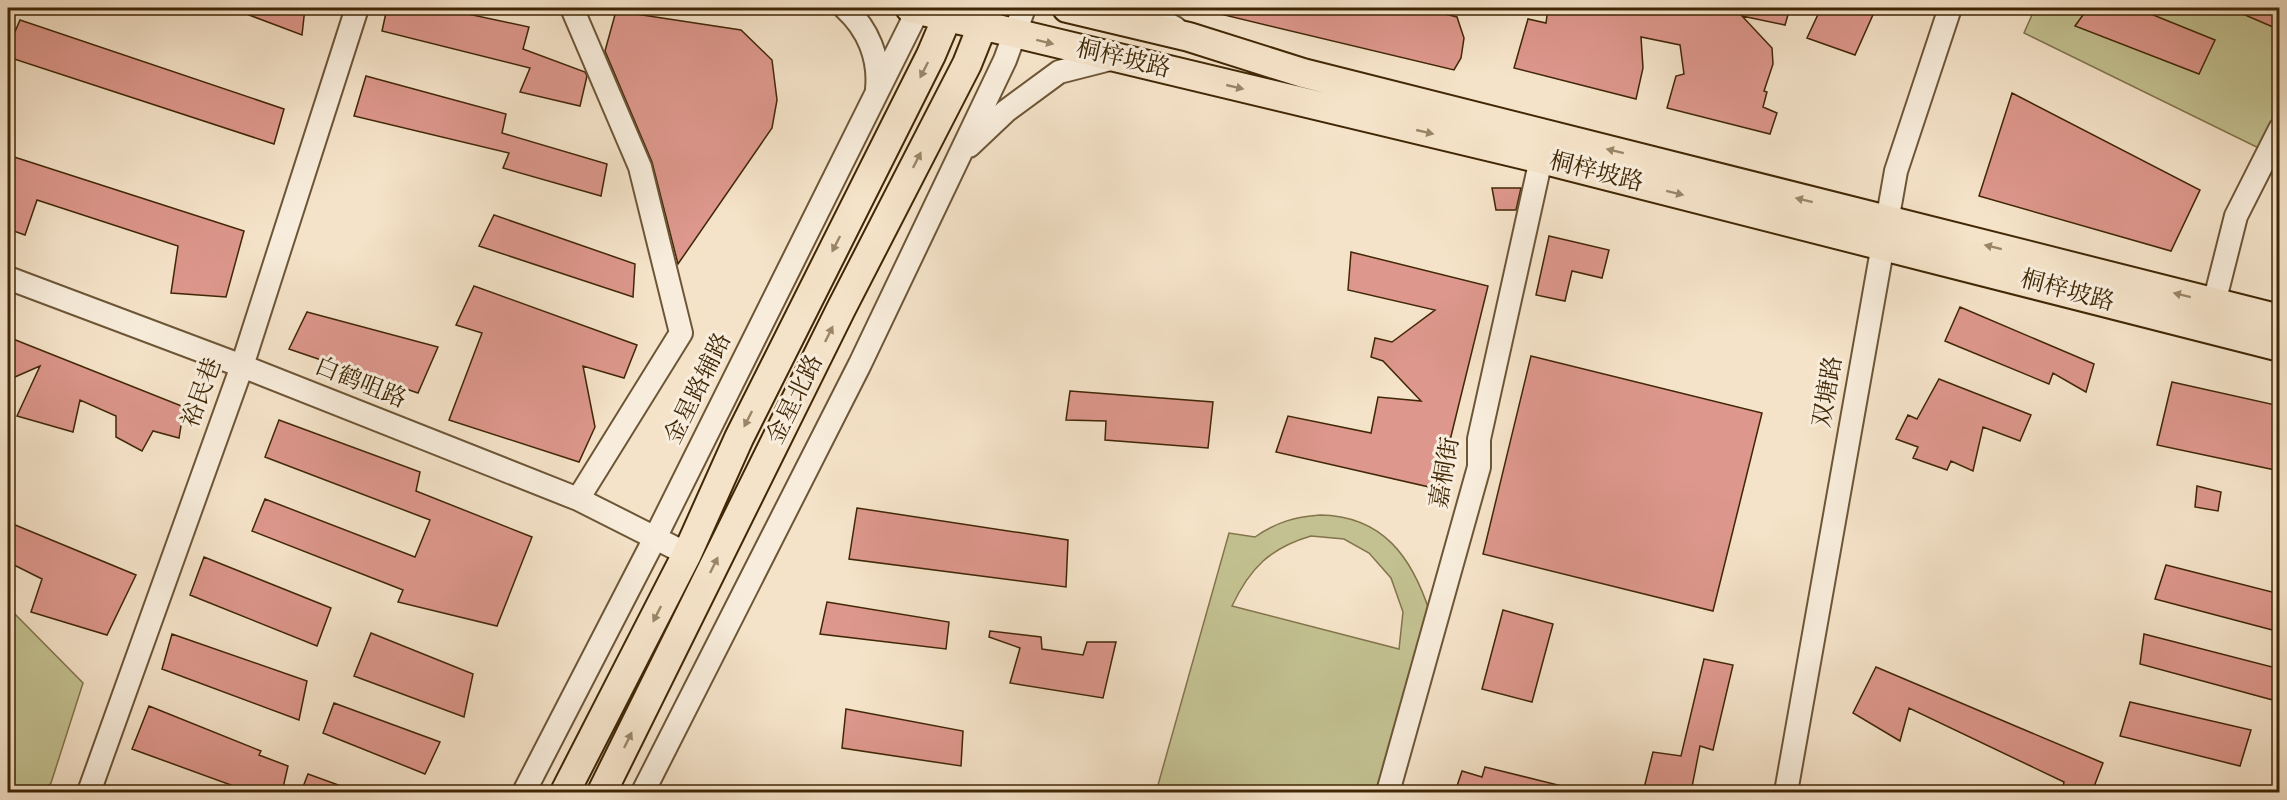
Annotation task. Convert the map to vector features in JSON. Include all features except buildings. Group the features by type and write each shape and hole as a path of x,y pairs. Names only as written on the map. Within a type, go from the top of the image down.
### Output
{"main road":[{"name":"桐梓坡路","path":"915,8 986,17 1015,34 1541,159 2214,303 2280,320"},
{"name":"桐梓坡路","path":"1067,8 1190,37 1303,73 1886,233 2280,348"},
{"name":"金星北路","path":"565,792 687,554 739,438 931,56 950,12"},
{"name":"金星北路","path":"602,792 841,309 967,64 986,17"}],"street":[{"name":"裕民巷","path":"89,792 242,366 357,8"},
{"path":"572,8 640,167 681,333 578,499"},
{"path":"845,8 855,17 872,46 879,69 876,94"},
{"name":"金星路辅路","path":"524,792 655,538 876,94 915,8"},
{"path":"643,792 860,364 959,156 1015,34 1024,8"},
{"path":"1140,8 1190,37"},
{"name":"双塘路","path":"1786,792 1896,171 1950,8"},
{"path":"959,156 1006,111 1059,72 1114,58"},
{"path":"2214,303 2236,216 2280,129"},
{"name":"嘉桐街","path":"1388,792 1479,467 1479,439 1541,159"},
{"name":"白鹤咀路","path":"8,278 242,366 578,499 687,554"}],"shaded area":[{"path":"2035,8 2279,8 2279,158 2024,33"},
{"path":"1311,516 1342,517 1361,523 1392,543 1414,574 1430,613 1383,792 1156,792 1229,533 1255,537 1278,524","holes":["1311,536 1344,539 1369,553 1391,578 1403,612 1399,649 1232,606 1254,570 1273,553"]},
{"path":"8,607 83,683 51,783 42,792 8,792"}]}
